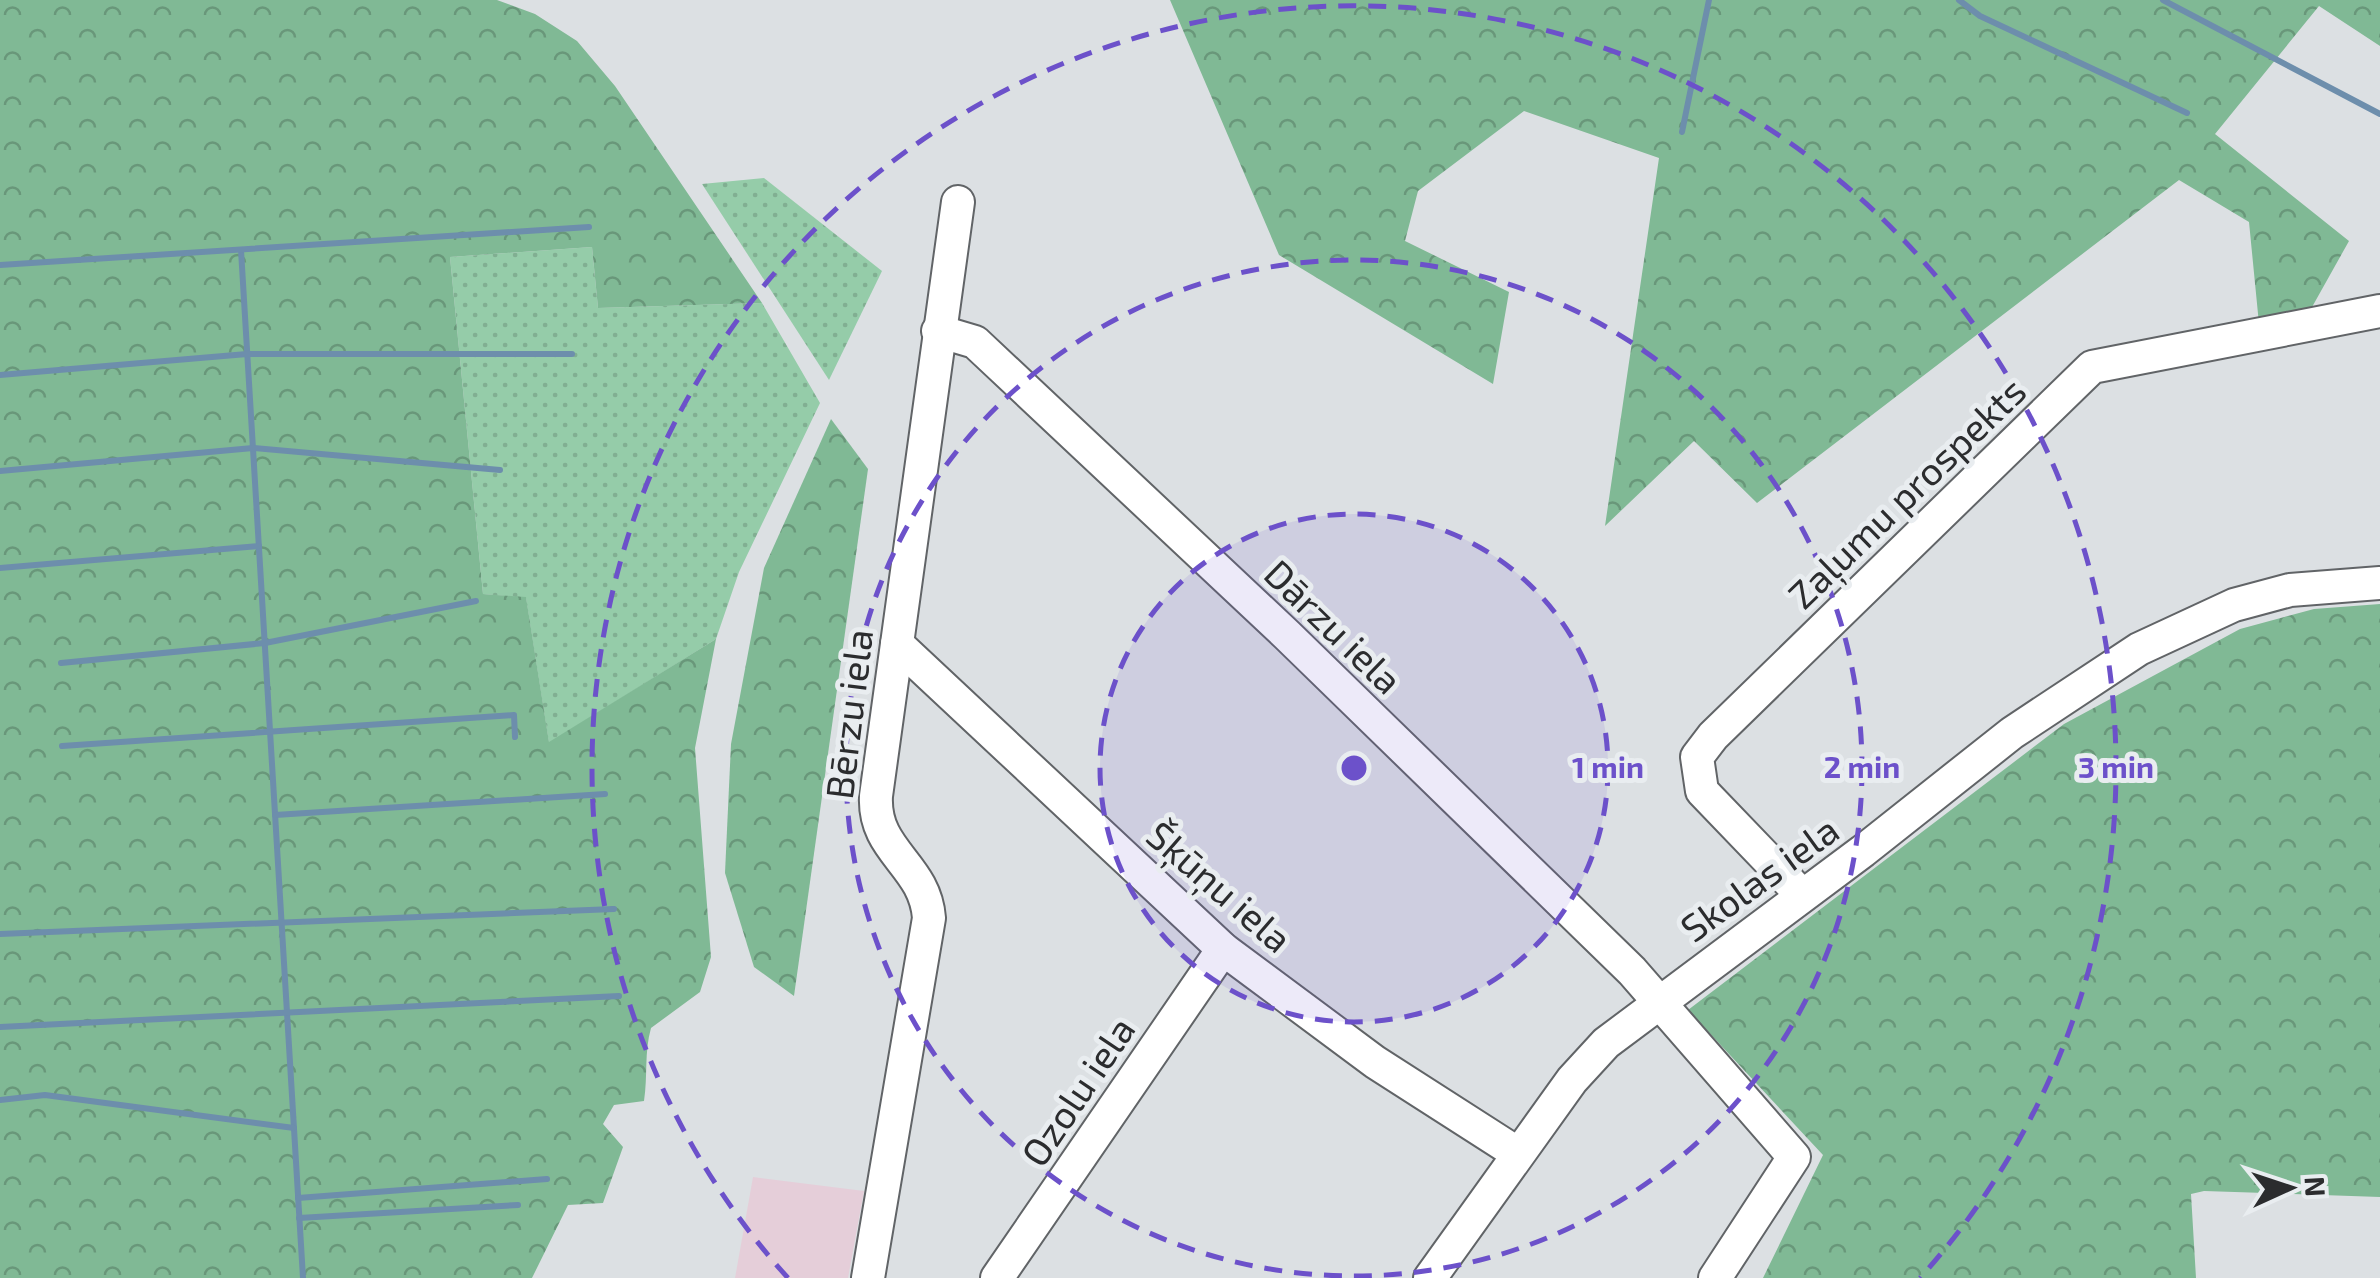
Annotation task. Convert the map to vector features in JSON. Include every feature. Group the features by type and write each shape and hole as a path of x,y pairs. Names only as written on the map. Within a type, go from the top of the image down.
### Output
{"street":[{"name":"Bērzu iela","path":"868,1278 929,918 927,896 883,839 874,820 958,202"},
{"name":"Zaļumu prospekts","path":"1802,894 1702,790 1697,758 1713,736 2092,367 2380,311"},
{"name":"Dārzu iela","path":"938,331 976,342 1288,635 1660,1002 1794,1157 1715,1278"},
{"name":"Skolas iela","path":"1430,1278 1517,1153 1572,1080 1606,1043 2012,733 2153,642 2234,605 2290,590 2380,583"},
{"name":"Šķūņu iela","path":"897,644 1223,948 1374,1062 1517,1153"},
{"name":"Ozolu iela","path":"997,1278 1223,948"}],"shaded area":[{"path":"753,1177 864,1191 848,1278 735,1278"}],"green space":[{"path":"0,0 497,0 535,14 577,41 615,86 762,303 598,308 592,247 450,257 483,594 526,597 549,742 716,639 695,748 711,957 700,992 651,1028 644,1101 614,1105 603,1124 623,1147 603,1203 568,1205 532,1278 0,1278"},
{"path":"1170,0 2380,0 2380,46 2319,6 2215,134 2349,241 2307,316 2259,324 2249,222 2179,180 1757,503 1694,441 1605,526 1659,158 1524,111 1418,191 1405,241 1509,292 1493,384 1279,255"},
{"path":"764,178 882,271 829,380 702,184"},
{"path":"592,247 598,308 762,303 820,403 739,572 716,639 549,743 526,598 483,594 450,257"},
{"path":"831,419 868,469 794,996 754,967 725,873 731,744 764,568"},
{"path":"2380,604 2380,1197 2204,1191 2191,1194 2196,1278 1763,1278 1823,1155 1688,1010 2064,724 2240,629 2314,609"}],"waterway":[{"path":"1682,132 1709,0"},
{"path":"1959,0 1980,16 2187,113"},
{"path":"2163,0 2380,114"},
{"path":"0,265 589,227"},
{"path":"241,250 303,1278"},
{"path":"0,375 247,354 572,354"},
{"path":"0,471 253,448 500,470"},
{"path":"0,568 259,546"},
{"path":"61,663 265,643 476,601"},
{"path":"62,746 514,715 515,737"},
{"path":"275,815 605,794"},
{"path":"0,934 614,909"},
{"path":"0,1027 619,996"},
{"path":"0,1100 45,1095 294,1128"},
{"path":"298,1198 547,1179"},
{"path":"299,1218 518,1205"}]}
